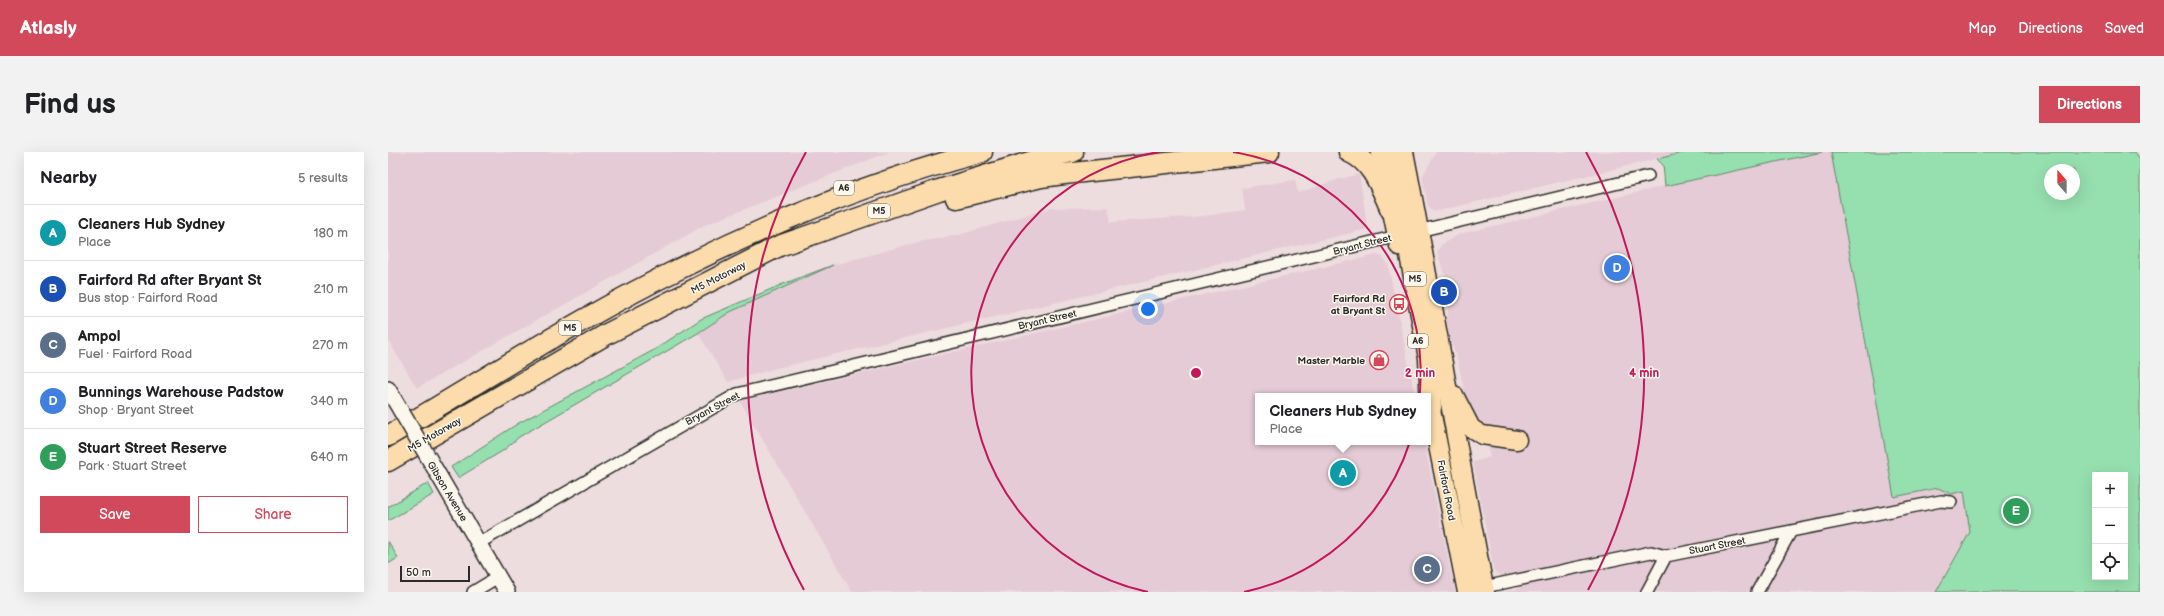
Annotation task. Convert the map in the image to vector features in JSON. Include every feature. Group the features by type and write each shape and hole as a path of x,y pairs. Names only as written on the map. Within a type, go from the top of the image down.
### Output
{"highway":[{"name":"A6","path":"758,232 801,207 933,152"},
{"name":"M5","path":"388,436 638,290 683,266 758,232 867,188 982,152"},
{"name":"M5 Motorway","path":"388,461 607,334 779,246 932,192 1046,157 1073,152"},
{"name":"M5","path":"716,277 898,215 1041,177 1269,152"},
{"path":"1349,152 1365,161 1391,210"},
{"name":"Fairford Road","path":"1380,152 1391,210 1408,233 1444,381 1479,590"},
{"name":"M5","path":"1401,152 1408,233 1429,358 1430,393"},
{"path":"1444,381 1457,399 1471,428 1482,435 1517,440"},
{"name":"Fairford Road","path":"1431,408 1479,590"}],"main road":[{"name":"Gibson Avenue","path":"388,389 507,592"}],"street":[{"name":"Bryant Street","path":"479,544 737,394 1648,176"},
{"name":"Stuart Street","path":"1479,590 1650,552 1666,556 1941,501 1951,502"},
{"path":"1757,592 1791,530"},
{"path":"1647,592 1666,556"},
{"path":"472,592 498,577"}],"shaded area":[{"path":"388,152 889,152 705,225 417,388 388,340"},
{"path":"1436,152 1686,152 1434,212 1428,206 1422,177"},
{"path":"1822,152 1831,152 1894,497 1938,488 1951,493 1964,491 1970,532 1936,592 1504,592 1521,588 1518,574 1503,577 1494,571 1473,462 1490,457 1485,431 1474,417 1467,404 1457,358 1450,340 1447,322 1449,301 1446,279 1437,252 1441,245 1459,234 1665,186"},
{"path":"1359,174 1368,229 777,368 728,382 698,333 730,312 833,265 918,242 958,235 1051,208 1108,207 1111,222 1204,216 1245,210 1242,188 1295,180 1298,193"},
{"path":"1376,255 1383,257 1388,264 1414,393 1255,393 1255,445 1425,445 1455,592 852,592 740,401"}],"green space":[{"path":"1686,152 1822,152 1665,186 1663,165 1657,159"},
{"path":"1831,152 2135,152 2140,159 2140,592 1936,592 1970,532 1964,491 1951,494 1938,488 1894,497"},
{"path":"833,265 730,312 698,333 519,437 504,450 458,478 451,467 517,424 654,350 701,319 783,284"},
{"path":"428,483 434,494 388,521 388,507"},
{"path":"388,541 398,558 388,564"}],"place":[{"name":"Bunnings Warehouse Padstow","path":"1617,268"},
{"name":"Fairford Rd after Bryant St","path":"1444,292"},
{"name":"Fairford Rd at Bryant St","path":"1399,304"},
{"name":"Master Marble","path":"1379,360"},
{"name":"Cleaners Hub Sydney","path":"1343,473"},
{"name":"Stuart Street Reserve","path":"2016,511"},
{"name":"Ampol","path":"1427,569"}]}
